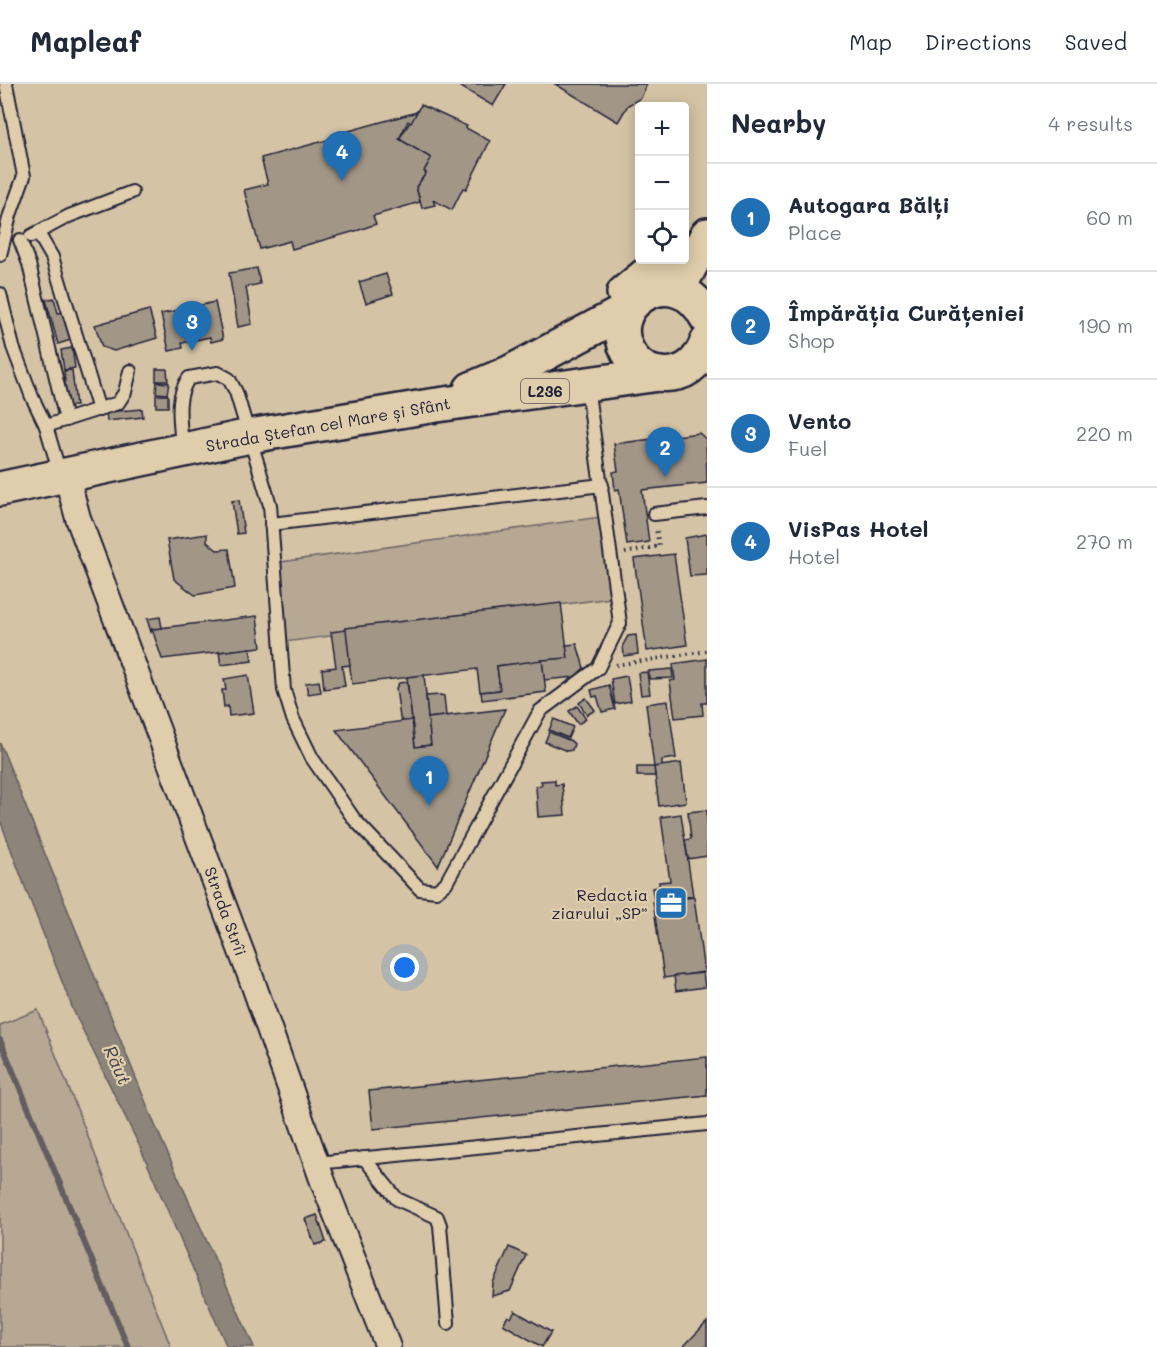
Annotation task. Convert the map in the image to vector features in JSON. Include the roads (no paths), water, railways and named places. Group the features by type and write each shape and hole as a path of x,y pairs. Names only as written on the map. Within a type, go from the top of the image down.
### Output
{"main road":[{"path":"689,232 707,214"},
{"path":"692,301 707,235"},
{"path":"509,373 627,292 659,264"},
{"path":"692,301 707,268"},
{"name":"L236","path":"430,406 509,373 627,310 649,291 692,301"},
{"path":"627,310 622,337 626,351 646,370 685,370 702,355 707,342"},
{"name":"Strada Ștefan cel Mare și Sfânt","path":"0,489 250,436 430,406 685,370"}],"street":[{"name":"Strada Strîi","path":"63,475 253,983 317,1163 388,1347"}],"lane":[{"path":"1,251 24,176 6,84"},
{"path":"1,251 69,216 132,192"},
{"path":"38,233 52,257 99,410"},
{"path":"20,240 29,264 66,420"},
{"path":"0,294 13,347 46,426 63,475"},
{"path":"46,426 118,403 125,392 130,371"},
{"path":"182,450 179,396 189,378 218,373 229,379 236,392 270,505 284,690 293,719 312,758 354,819 420,889 436,891 446,883 540,711 598,668 620,623 587,385"},
{"path":"271,524 602,485"},
{"path":"654,514 707,508"},
{"path":"317,1163 707,1124"},
{"path":"364,1158 397,1199 436,1217 440,1225 448,1323"}],"water":[{"name":"Răut","path":"0,743 155,1125 254,1347 227,1347 140,1147 74,1012 0,820"}],"waterway":[{"path":"0,1040 128,1347"}],"place":[{"name":"VisPas Hotel","path":"342,181"},
{"name":"Vento","path":"192,351"},
{"name":"Împărăția Curățeniei","path":"665,477"},
{"name":"Autogara Bălți","path":"429,806"},
{"name":"Redactia ziarului „SP“","path":"671,903"}]}
